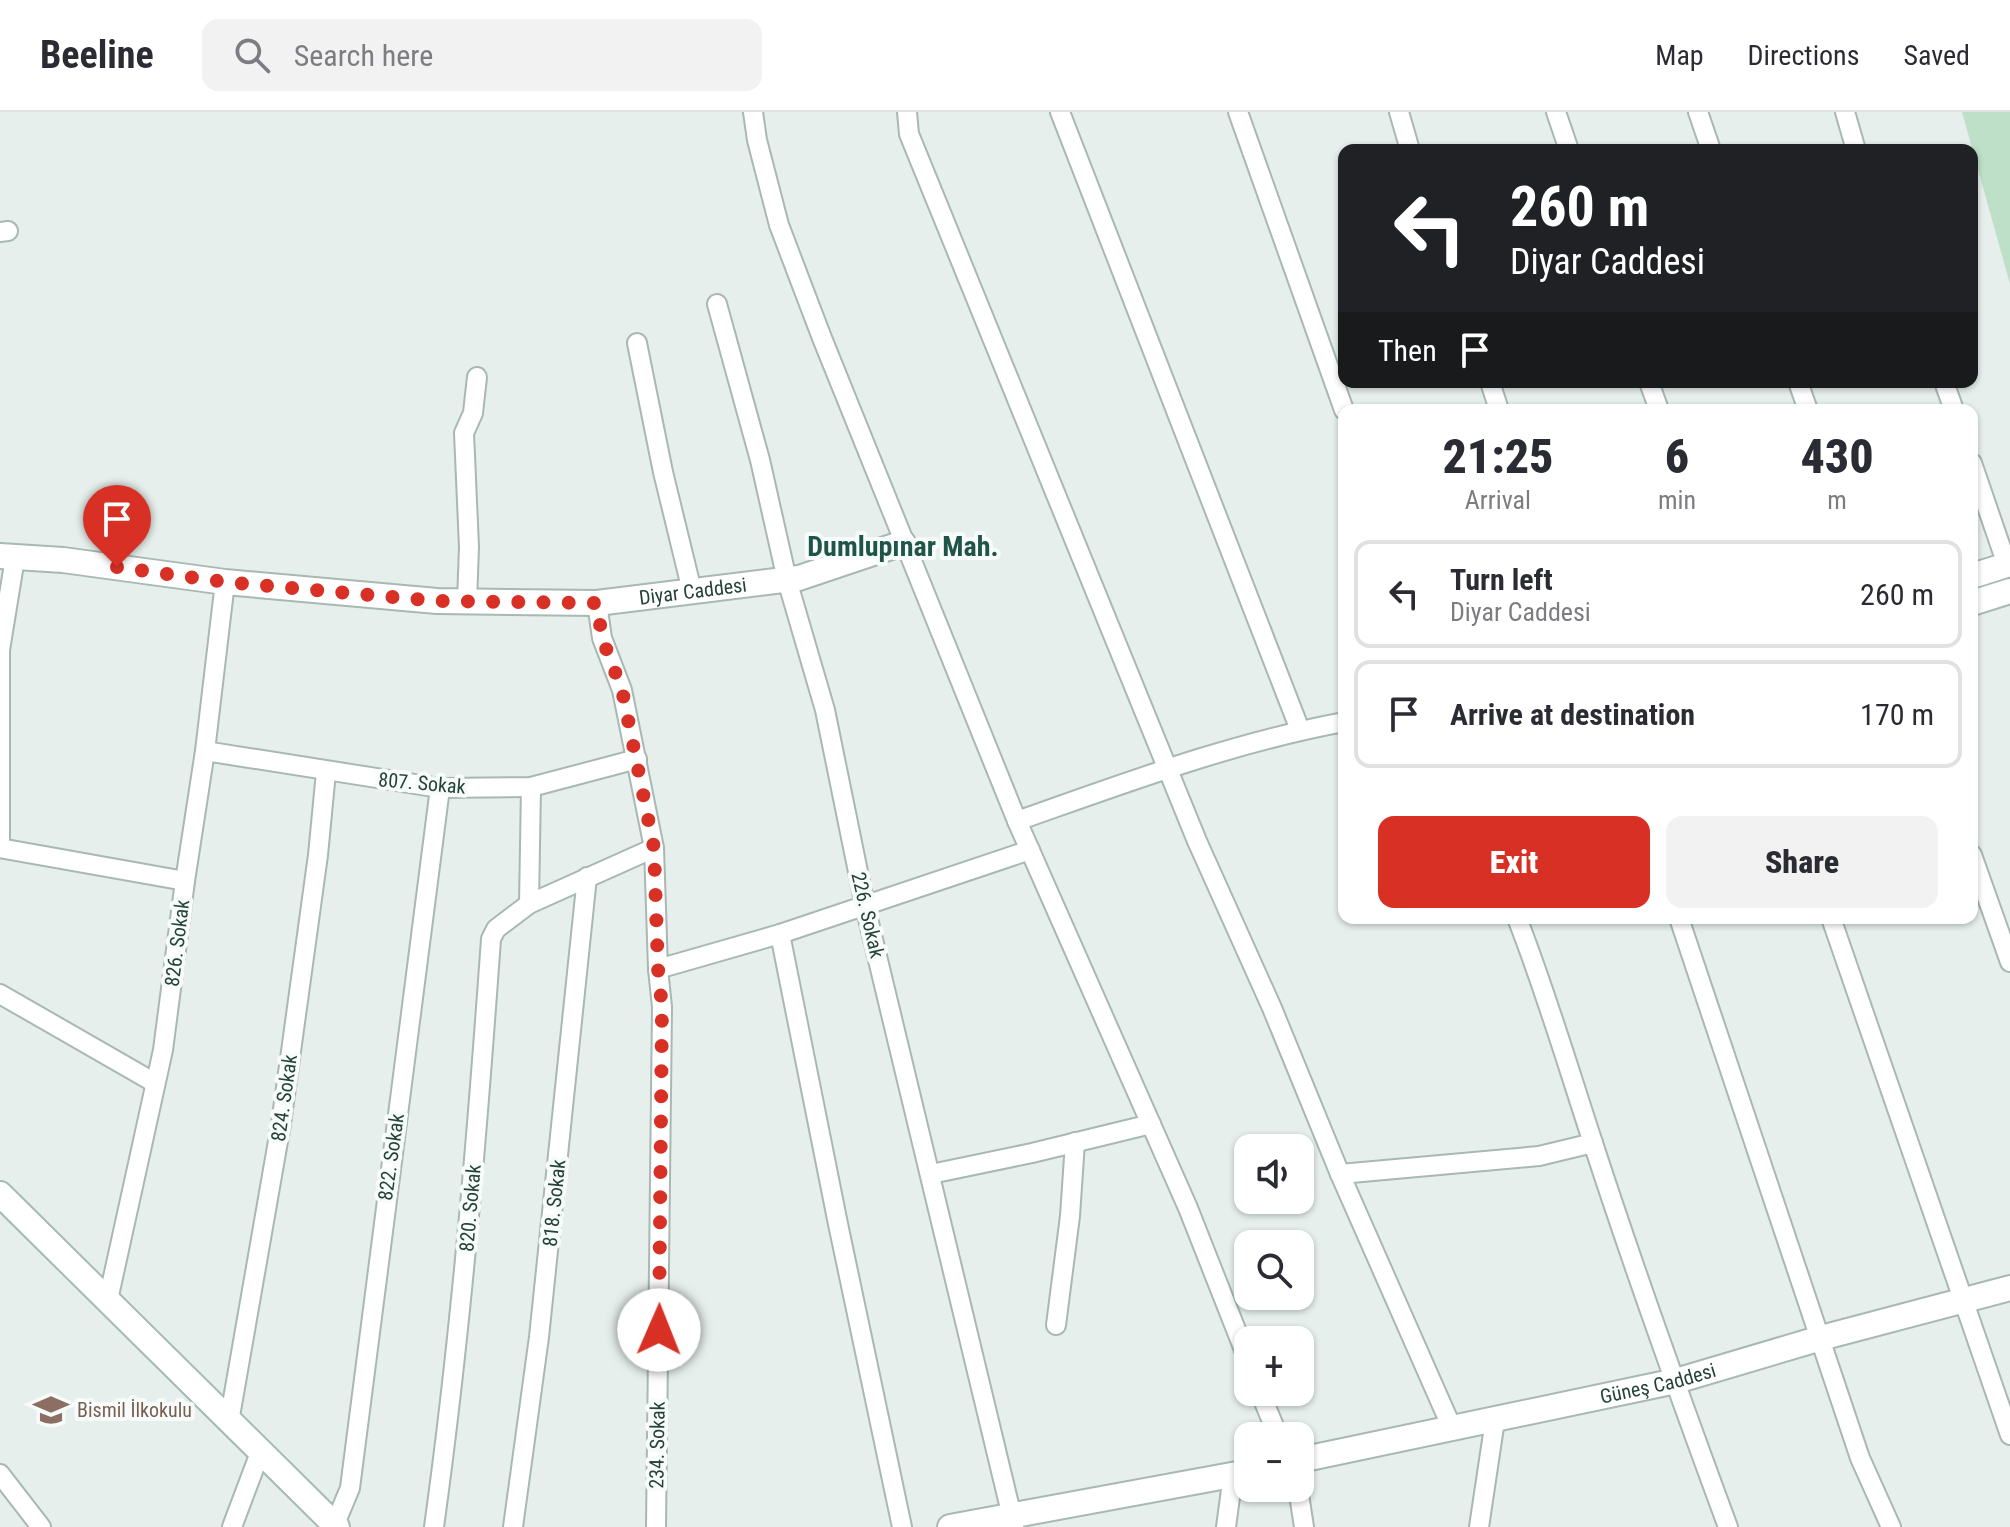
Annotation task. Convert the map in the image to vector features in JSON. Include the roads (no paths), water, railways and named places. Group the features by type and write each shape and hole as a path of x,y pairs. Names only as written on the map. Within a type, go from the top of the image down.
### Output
{"street":[{"path":"753,112 779,225 903,543 1017,821 1188,1208 1235,1326"},
{"path":"907,112 909,134 1197,841 1452,1428"},
{"path":"1060,112 1300,730"},
{"path":"1238,112 1342,404"},
{"path":"1399,112 1408,144"},
{"path":"1556,112 1567,144"},
{"path":"1698,112 1709,144"},
{"path":"1845,112 1854,144"},
{"name":"226. Sokak","path":"717,304 760,460 787,580 825,710 865,906 1013,1522"},
{"path":"637,343 663,472 692,591"},
{"path":"467,601 469,547 464,433 473,413 477,377"},
{"path":"1978,480 2008,564 1978,574"},
{"name":"Diyar Caddesi","path":"8,557 63,560 225,582 437,601 597,603 799,578 903,543"},
{"path":"0,841 0,650 8,557"},
{"name":"826. Sokak","path":"108,1300 163,1050 225,582"},
{"path":"1978,601 2010,591"},
{"name":"234. Sokak","path":"597,603 602,638 622,690 654,848 662,1007 656,1527"},
{"path":"1017,821 1167,767 1300,730 1338,723"},
{"name":"807. Sokak","path":"205,751 440,788 531,787 637,759"},
{"name":"824. Sokak","path":"229,1422 281,1124 318,855 326,772"},
{"path":"529,904 531,787"},
{"name":"822. Sokak","path":"336,1526 350,1488 440,788"},
{"path":"0,848 185,881"},
{"name":"820. Sokak","path":"434,1527 452,1395 467,1241 491,939 496,929 529,904 654,848"},
{"path":"658,969 780,934 1030,850"},
{"path":"1978,872 2010,962"},
{"name":"818. Sokak","path":"513,1527 541,1321 587,877"},
{"path":"1519,924 1545,989 1593,1143 1728,1527"},
{"path":"1681,924 1860,1458 1891,1527"},
{"path":"1833,924 2010,1435"},
{"path":"780,934 834,1209 902,1527"},
{"path":"0,994 155,1083"},
{"path":"931,1174 1151,1124"},
{"path":"1056,1325 1070,1216 1075,1142"},
{"path":"1340,1174 1539,1156 1593,1143"},
{"path":"0,1194 336,1526"},
{"name":"Güneş Caddesi","path":"1314,1457 1676,1381 1821,1338 2010,1288"},
{"path":"1479,1527 1495,1420"},
{"path":"232,1527 261,1450"},
{"path":"0,1474 41,1527"},
{"path":"950,1527 1013,1522 1234,1475"},
{"path":"1226,1527 1234,1498"},
{"path":"1300,1502 1304,1527"}],"place":[{"name":"Bismil İlkokulu","path":"51,1410"}],"district":[{"name":"Dumlupınar Mah.","path":"903,546"}]}
